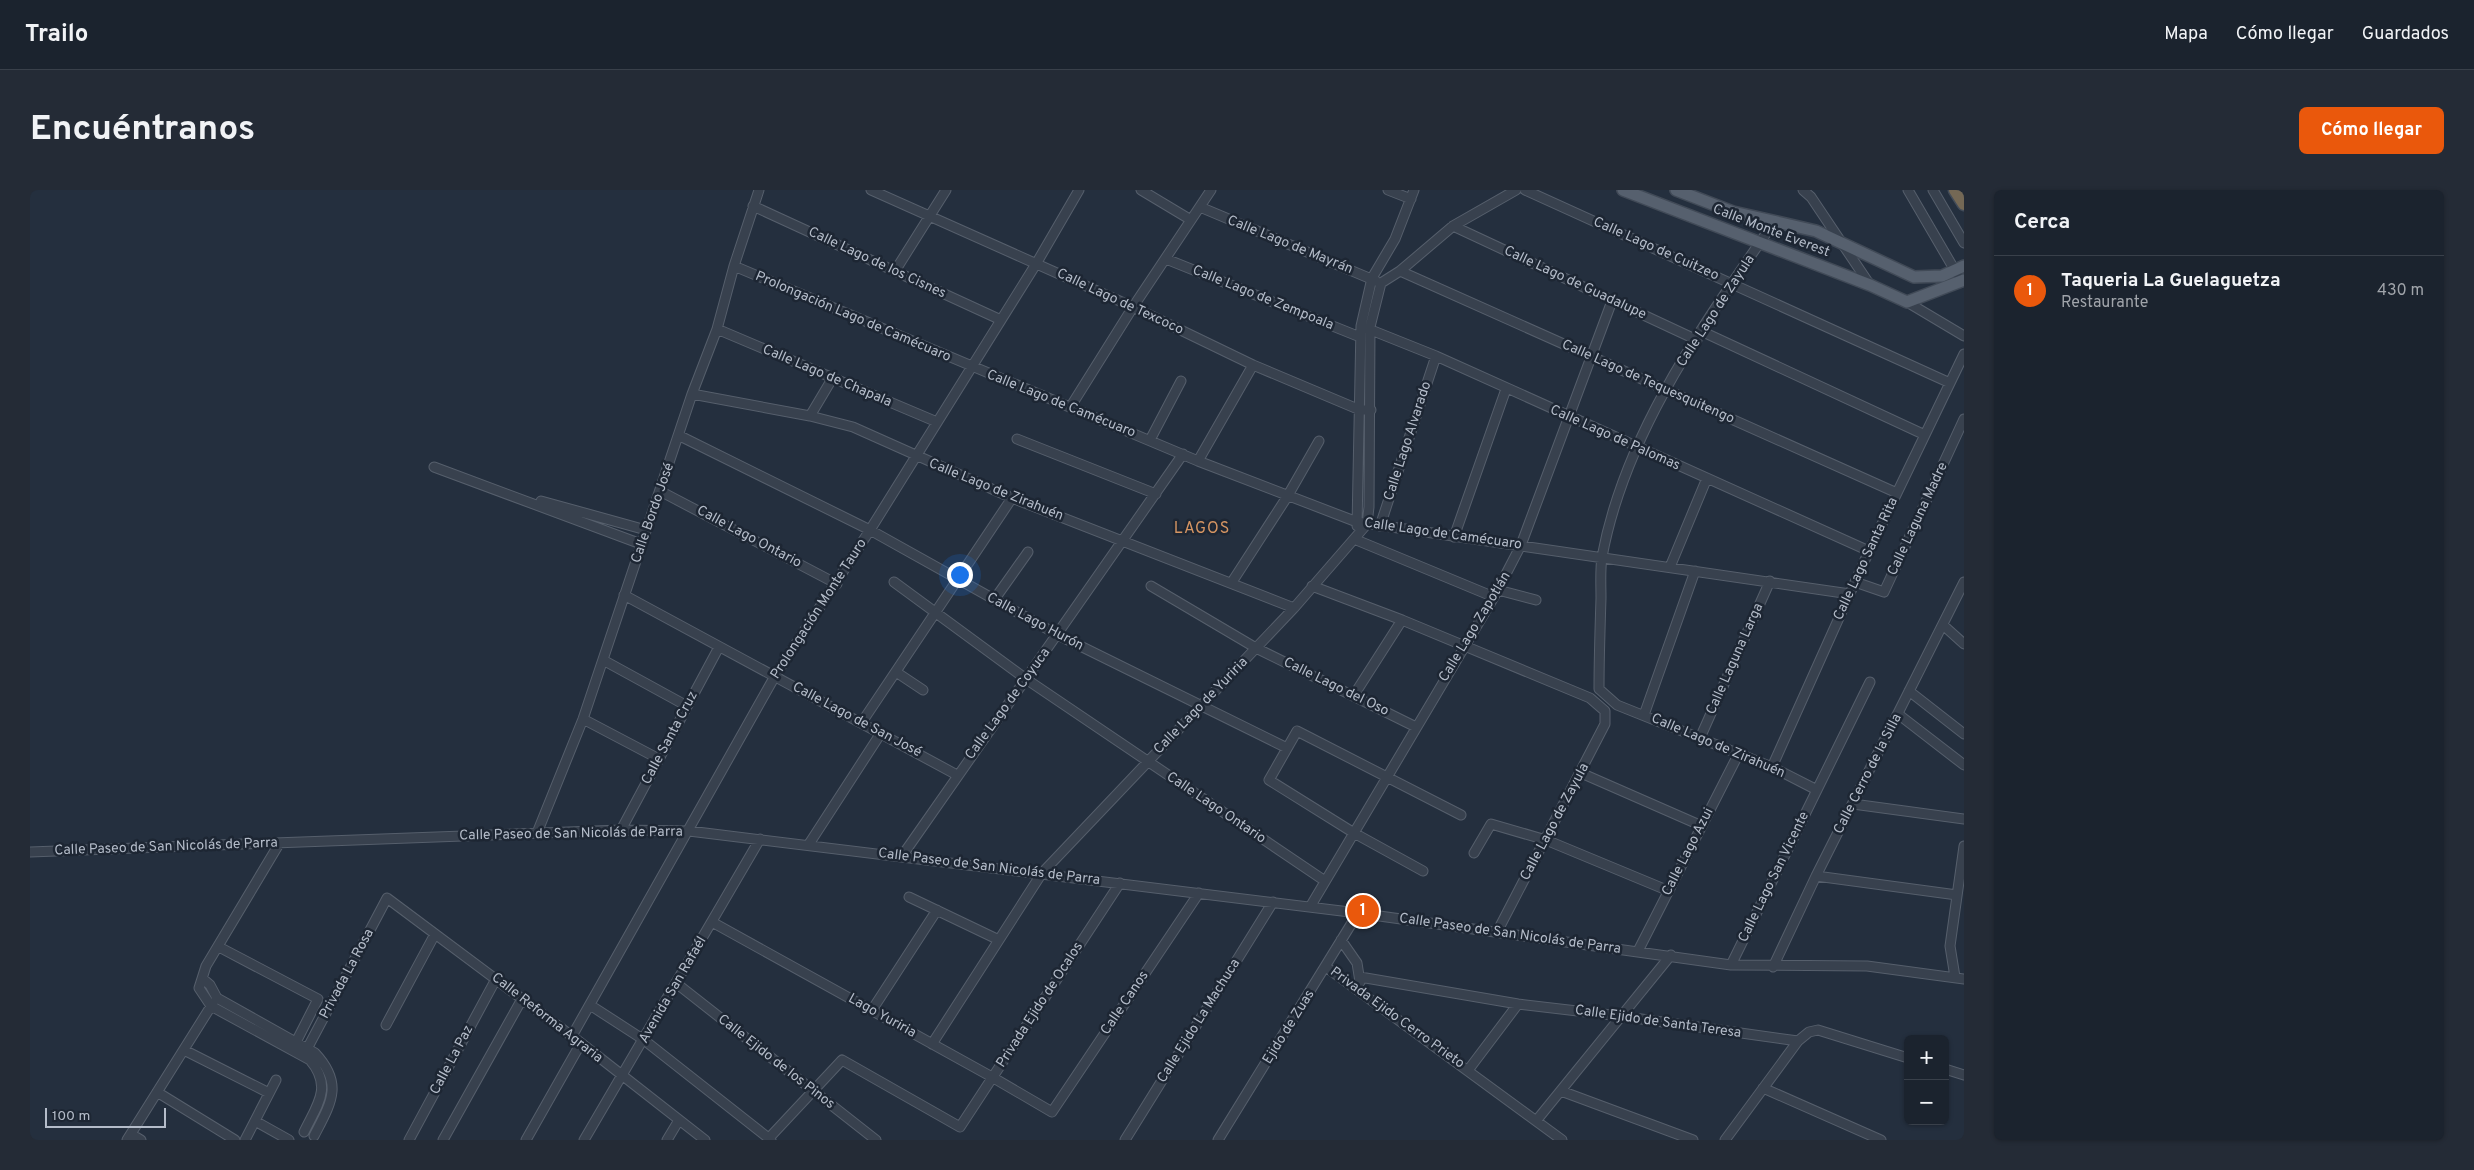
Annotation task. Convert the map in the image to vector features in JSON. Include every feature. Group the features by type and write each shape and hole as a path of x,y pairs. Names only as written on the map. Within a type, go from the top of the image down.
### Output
{"highway":[{"path":"1956,190 1964,204"}],"main road":[{"name":"Calle Monte Everest","path":"1623,190 1870,285 1907,302"},
{"name":"Calle Monte Everest","path":"1676,190 1733,212 1803,227 1914,277 1942,276 1960,269"},
{"path":"1907,302 1963,282"}],"street":[{"name":"Calle Bordo José","path":"537,833 583,719 641,544 680,436 692,394 717,329 734,266 760,190"},
{"name":"Calle Lago de Texcoco","path":"871,190 1133,307 1253,365 1360,410 1371,410"},
{"path":"895,271 946,190"},
{"name":"Prolongación Monte Tauro","path":"572,1036 690,831 775,676 916,457 1036,264 1079,190"},
{"path":"1141,190 1191,220"},
{"path":"1071,406 1133,307 1211,190"},
{"path":"1388,190 1412,194 1377,281 1366,326 1360,337 1360,410 1355,537 1496,594 1536,600"},
{"path":"1377,281 1400,271 1453,226 1516,190"},
{"name":"Calle Lago de Cuitzeo","path":"1525,190 1950,383"},
{"path":"1803,190 1811,197 1845,245 1870,285"},
{"path":"1908,190 1960,269 1963,282"},
{"path":"1933,190 1964,243"},
{"name":"Calle Lago de los Cisnes","path":"753,206 1001,320"},
{"name":"Calle Lago de Mayrán","path":"1200,207 1377,281"},
{"name":"Calle Lago de Zayula","path":"1599,689 1602,558 1615,505 1638,447 1666,390 1701,331 1774,222"},
{"name":"Calle Lago de Guadalupe","path":"1453,226 1697,340"},
{"name":"Calle Lago de Zempoala","path":"1166,259 1360,337"},
{"name":"Prolongación Lago de Camécuaro","path":"734,266 972,367"},
{"name":"Calle Lago de Tequesquitengo","path":"1400,271 1897,493"},
{"name":"Calle Lago Zapotlán","path":"1310,907 1463,646 1496,594 1521,545 1612,301"},
{"name":"Calle Monte Everest","path":"1907,302 1964,336"},
{"path":"1366,326 1371,410 1367,524"},
{"name":"Calle Lago de Palomas","path":"1366,326 1869,551"},
{"name":"Calle Lago de Chapala","path":"717,329 937,422"},
{"path":"1701,331 1925,435"},
{"name":"Calle Lago Santa Rita","path":"1772,767 1869,551 1964,354"},
{"name":"Calle Lago Alvarado","path":"1380,526 1436,356"},
{"path":"1198,461 1253,365"},
{"name":"Calle Lago de Camécuaro","path":"972,367 1071,406 1198,461 1357,522 1850,594"},
{"path":"810,416 832,379"},
{"path":"1150,440 1181,381"},
{"path":"1454,537 1506,389"},
{"name":"Calle Lago de Zirahuén","path":"692,394 810,416 853,427 916,457 1012,498 1232,582 1294,608"},
{"name":"Calle Laguna Madre","path":"1856,582 1884,592 1964,419"},
{"name":"Calle Lago Hurón","path":"680,436 870,530 1058,635 1287,748"},
{"path":"1017,438 1156,494"},
{"path":"1232,582 1287,496 1318,442"},
{"name":"Calle Lago de Coyuca","path":"902,856 1183,454"},
{"path":"434,467 523,498 641,544"},
{"path":"1670,567 1707,478"},
{"name":"Calle Lago Ontario","path":"660,490 836,584"},
{"path":"523,498 556,504 646,530"},
{"path":"862,722 1012,498"},
{"name":"Calle Lago de Yuriria","path":"932,1044 1042,873 1294,608 1367,524"},
{"path":"994,600 1028,552"},
{"path":"1644,715 1695,571"},
{"name":"Calle Laguna Larga","path":"1700,738 1770,581"},
{"name":"Calle Lago Ontario","path":"894,582 1026,679 1325,882"},
{"name":"Calle Cerro de la Silla","path":"1773,967 1816,876 1964,582"},
{"name":"Calle Lago del Oso","path":"1151,586 1256,648 1416,727"},
{"path":"1312,586 1402,620 1590,698 1605,711 1618,705"},
{"name":"Calle Lago de San José","path":"624,595 881,732 957,775"},
{"path":"1354,695 1402,620"},
{"path":"1942,625 1964,644"},
{"name":"Calle Santa Cruz","path":"621,830 719,647"},
{"path":"603,660 687,706"},
{"path":"896,672 923,690"},
{"name":"Calle Lago San Vicente","path":"1730,965 1870,682"},
{"path":"1590,698 1599,689"},
{"name":"Calle Lago de Zirahuén","path":"1599,689 1618,705 1772,767 1817,790"},
{"path":"1910,691 1964,734"},
{"name":"Calle Lago de Zayula","path":"1497,932 1605,724 1605,711"},
{"path":"1898,714 1964,765"},
{"path":"583,719 659,759"},
{"path":"1423,871 1354,833 1269,780 1297,731 1462,815"},
{"path":"809,844 881,732"},
{"name":"Calle Lago Azui","path":"1638,951 1739,753"},
{"path":"1581,773 1702,826"},
{"path":"1853,804 1964,819"},
{"path":"1474,853 1491,824 1546,840 1669,891"},
{"name":"Calle Paseo de San Nicolás de Parra","path":"30,852 621,830 690,831 1273,902 1671,955 1730,965 1773,967 1867,966 1960,978"},
{"name":"Avenida San Rafaél","path":"584,1140 760,839"},
{"path":"255,1121 291,1140 299,1133 304,1132 315,1138 331,1099 333,1081 326,1065 315,1053 307,1049 294,1047 211,1006 199,988 206,966 279,844"},
{"path":"1960,978 1959,967 1950,946 1962,873 1964,846"},
{"path":"1816,876 1957,895"},
{"name":"Privada Ejido de Ocalos","path":"813,1091 842,1060 960,1127 1120,883"},
{"name":"Calle Canos","path":"1052,1112 1199,893"},
{"path":"909,897 999,940"},
{"name":"Calle Reforma Agraria","path":"388,898 572,1036 705,1140"},
{"name":"Privada La Rosa","path":"307,1049 388,898"},
{"name":"Calle Ejido La Machuca","path":"1125,1140 1273,902"},
{"path":"872,1010 937,910"},
{"name":"Ejido de Zuas","path":"1218,1140 1358,913"},
{"name":"Lago Yuriria","path":"712,922 1052,1112"},
{"path":"386,1026 435,934"},
{"path":"1341,940 1357,963 1361,991"},
{"path":"219,947 318,999 294,1047"},
{"path":"1536,1121 1671,955"},
{"name":"Privada Ejido Cerro Prieto","path":"1326,966 1562,1140"},
{"path":"1943,976 1959,967"},
{"name":"Calle Ejido de Santa Teresa","path":"1360,977 1518,1004 1798,1041"},
{"path":"203,979 210,985 217,998 294,1047 310,1060 319,1071 323,1084 321,1095 304,1132"},
{"name":"Calle La Paz","path":"409,1140 496,979"},
{"name":"Calle Ejido de los Pinos","path":"676,983 876,1140"},
{"path":"140,1140 129,1137 217,998"},
{"path":"443,1140 522,999"},
{"path":"1469,1070 1518,1004"},
{"path":"590,1005 644,1040 770,1139 813,1091"},
{"path":"1725,1140 1798,1041 1809,1032 1818,1030 1904,1057"},
{"path":"526,1140 581,1043"},
{"path":"184,1050 269,1092"},
{"path":"1949,1071 1964,1075"},
{"path":"245,1140 276,1080"},
{"path":"1763,1088 1881,1140"},
{"path":"1561,1091 1693,1140"},
{"path":"157,1092 235,1140"},
{"path":"667,1140 678,1120"}],"place":[{"name":"Taqueria La Guelaguetza","path":"1363,911"}],"district":[{"name":"LAGOS","path":"1202,529"}]}
